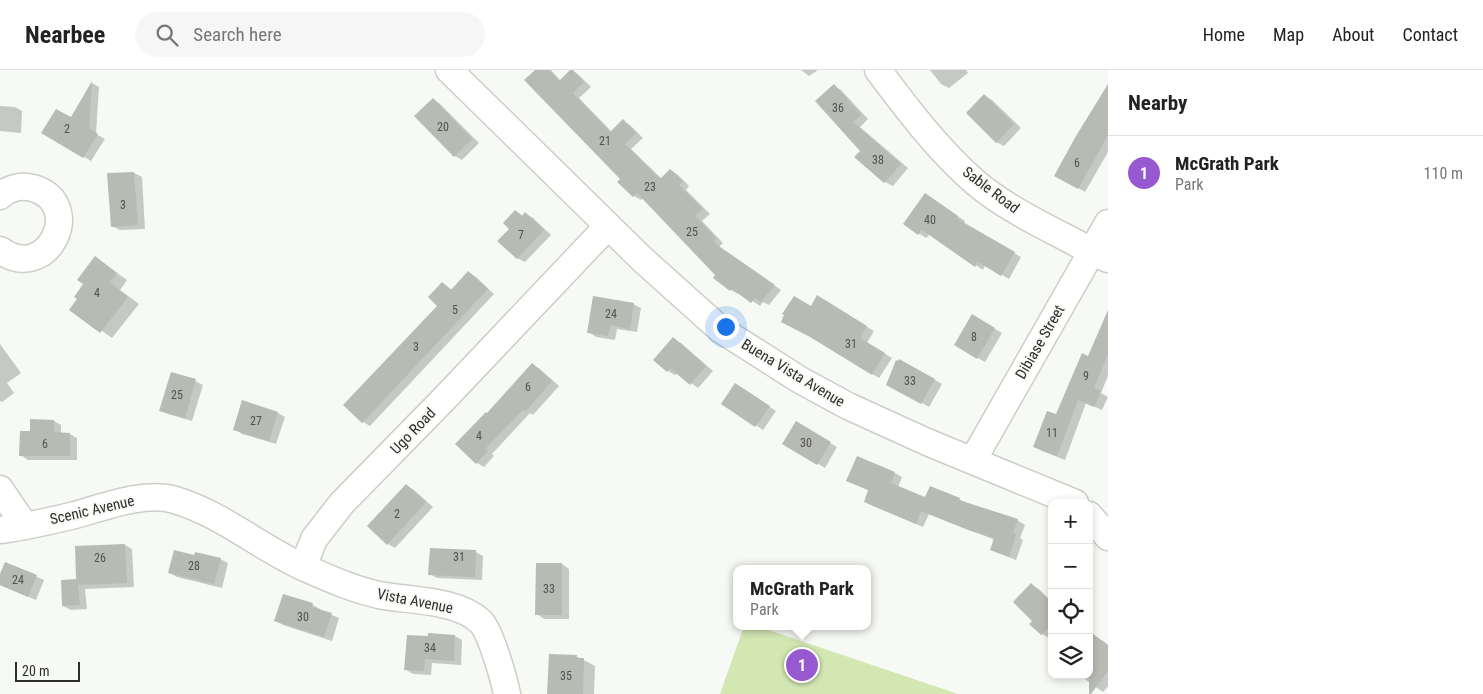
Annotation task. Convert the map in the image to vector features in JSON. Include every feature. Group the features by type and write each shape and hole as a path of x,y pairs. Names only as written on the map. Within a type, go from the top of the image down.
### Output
{"street":[{"name":"Buena Vista Avenue","path":"449,70 608,226 720,329 800,380 848,406 900,430 1066,499"},
{"name":"Sable Road","path":"878,70 930,137 977,183 1034,222 1100,256"},
{"path":"0,196 9,190 20,187 31,188 41,192 50,199 56,208 59,225 56,236 50,246 35,256 18,258 0,250"},
{"name":"Dibiase Street","path":"973,460 1100,256 1108,223"},
{"name":"Ugo Road","path":"304,567 314,539 342,503 443,400 608,226"},
{"path":"0,489 12,528"},
{"name":"Scenic Avenue","path":"12,528 144,498 173,499 212,514 288,560 304,567"},
{"path":"1093,520 1108,537"},
{"name":"Vista Avenue","path":"304,567 351,588 446,606 472,615 483,624 493,647 507,694"}],"green space":[{"path":"743,630 769,630 958,694 720,694"}],"building":[{"path":"535,70 549,70 559,81 570,70 573,70 584,82 573,93 610,132 623,119 636,133 625,144 660,179 670,169 683,181 679,185 703,209 695,216 716,238 713,242 775,285 761,302 755,298 751,303 732,289 730,291 713,278 715,275 637,193 633,197 617,182 620,179 524,80"},
{"path":"92,81 89,128 98,134 83,158 41,133 56,109 71,117"},
{"path":"834,84 861,115 853,122 901,164 884,183 854,157 860,151 815,101"},
{"path":"1108,84 1108,135 1078,189 1054,176"},
{"path":"984,94 1014,124 996,143 966,113"},
{"path":"433,98 472,139 454,157 414,116"},
{"path":"134,172 138,225 111,227 107,173"},
{"path":"925,193 958,216 956,218 1015,252 1001,276 978,262 975,267 922,230 918,235 903,224"},
{"path":"515,210 522,216 525,212 544,230 517,259 497,241 509,229 503,223"},
{"path":"95,256 117,273 110,282 128,297 100,333 69,310 77,299 74,297 83,284 77,280"},
{"path":"468,271 488,289 362,423 343,405 437,306 428,297 442,282 451,290"},
{"path":"817,295 867,326 860,338 885,353 872,375 810,337 781,322 784,315 782,314 794,296 811,306"},
{"path":"593,296 634,303 630,329 610,325 608,336 587,333"},
{"path":"1108,310 1108,354 1094,388 1101,391 1094,407 1078,400 1057,456 1033,447 1047,411 1056,414 1082,353 1088,356"},
{"path":"972,314 995,328 977,359 954,345"},
{"path":"673,337 706,366 690,385 670,368 667,372 653,360"},
{"path":"899,359 935,379 921,404 886,385 896,360 898,361"},
{"path":"532,363 552,381 525,412 523,410 485,449 488,451 476,464 455,444 487,413"},
{"path":"171,372 196,379 185,418 159,411"},
{"path":"735,383 770,406 755,427 721,404"},
{"path":"242,400 278,412 269,441 233,430"},
{"path":"30,419 54,420 54,432 70,433 70,456 19,456 20,431 30,431"},
{"path":"796,421 831,442 817,465 782,444"},
{"path":"857,456 895,472 891,483 925,497 930,486 960,498 959,500 1018,519 1013,533 1016,534 1009,557 990,550 994,538 968,530 921,511 916,524 864,502 868,490 846,481"},
{"path":"406,484 426,502 387,545 367,526"},
{"path":"125,544 127,583 78,585 80,605 62,606 61,580 76,579 75,546"},
{"path":"430,548 476,550 475,577 428,575"},
{"path":"174,550 194,555 195,552 221,558 214,584 168,573"},
{"path":"5,562 37,575 28,597 0,585 0,574"},
{"path":"536,563 562,563 562,615 535,615"},
{"path":"1031,583 1048,599 1048,628 1041,635 1029,624 1032,621 1013,602"},
{"path":"283,594 313,603 312,607 332,613 324,637 274,621"},
{"path":"428,633 455,635 454,661 425,659 424,671 404,670 407,635 428,636"},
{"path":"1093,634 1108,645 1108,671 1091,694 1089,694 1089,679 1093,679"},
{"path":"549,654 577,655 576,658 584,658 583,694 547,694"}],"place":[{"name":"McGrath Park","path":"802,665"}]}
